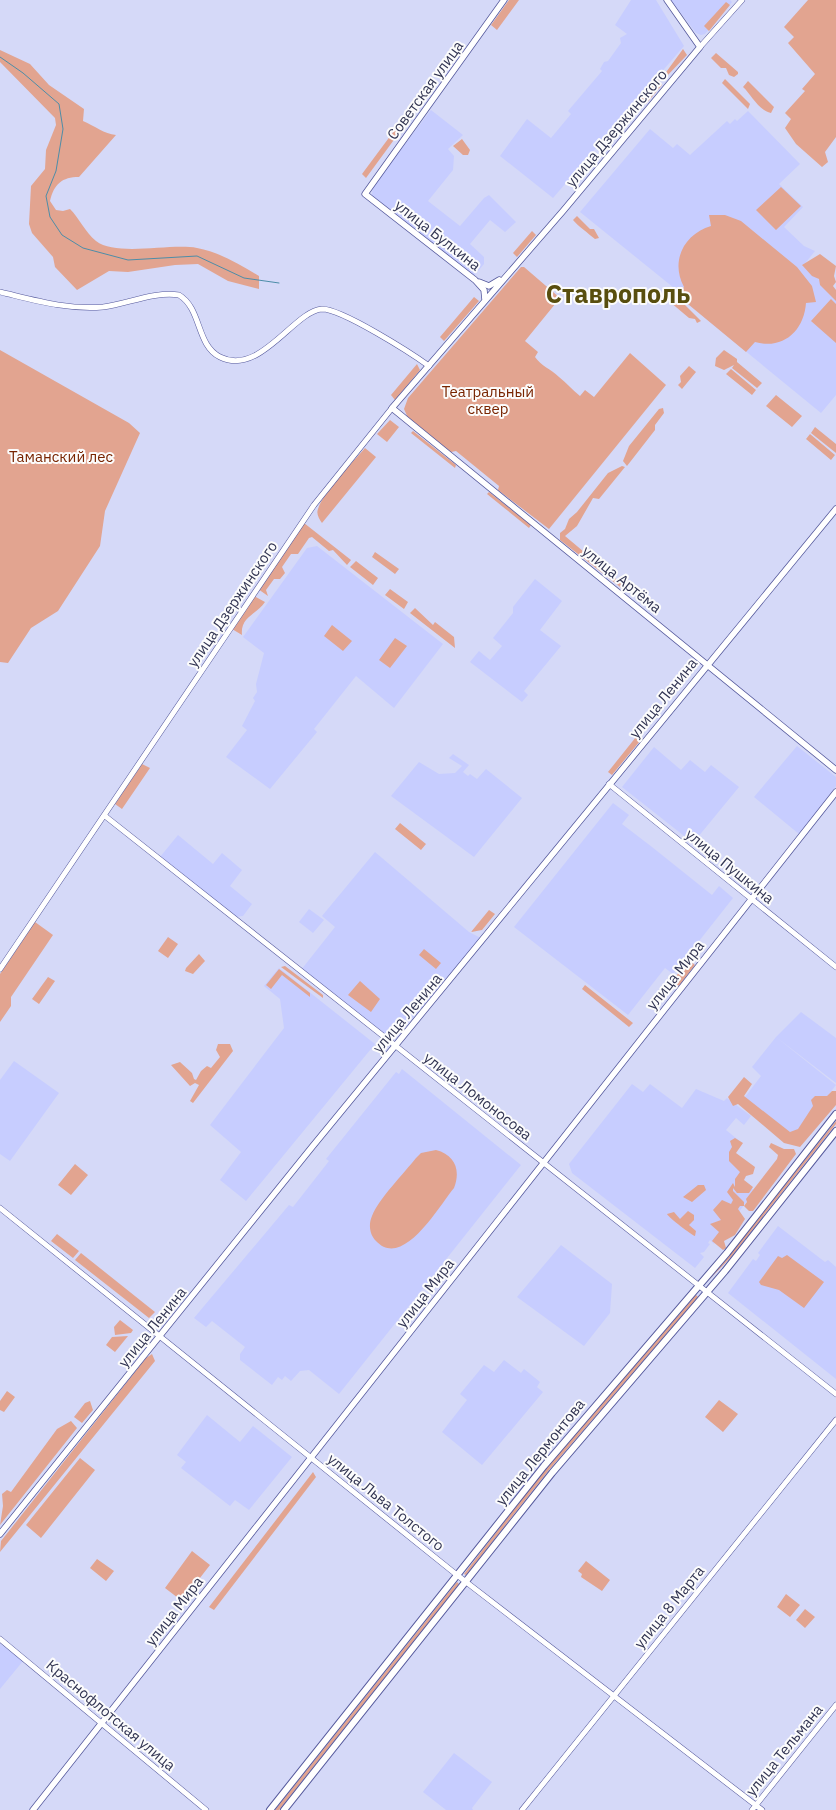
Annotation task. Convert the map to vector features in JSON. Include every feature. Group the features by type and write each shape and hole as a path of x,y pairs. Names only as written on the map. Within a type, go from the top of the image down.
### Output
{"main road":[{"name":"Советская улица","path":"364,194 504,0"},
{"path":"667,0 700,48"},
{"name":"улица Дзержинского","path":"392,408 700,48"},
{"name":"улица Булкина","path":"364,194 475,280 484,290 484,302"},
{"name":"улица Дзержинского","path":"475,280 485,286 492,286 509,272"},
{"name":"улица Артёма","path":"392,408 836,770"},
{"name":"улица Ленина","path":"0,1534 609,784 836,509"},
{"name":"улица Мира","path":"33,1810 836,792"},
{"name":"улица Лермонтова","path":"270,1810 544,1466 699,1285 836,1114"},
{"name":"улица Лермонтова","path":"284,1810 558,1466 708,1291 836,1131"}],"street":[{"name":"улица Дзержинского","path":"700,48 742,0"},
{"path":"0,292 71,308 103,307 166,294 179,295 191,308 210,348 218,357 233,361 257,354 308,316 320,309 326,310 356,322 429,366"},
{"name":"улица Дзержинского","path":"0,969 314,505 392,408"},
{"name":"улица Пушкина","path":"609,784 836,967"},
{"name":"улица Ломоносова","path":"105,816 836,1394"},
{"name":"улица Льва Толстого","path":"0,1208 465,1582 613,1695 754,1808 762,1810"},
{"name":"улица 8 Марта","path":"522,1810 836,1420"},
{"name":"Краснофлотская улица","path":"0,1639 206,1810"},
{"name":"улица Тельмана","path":"754,1808 836,1705"}],"shaded area":[{"path":"631,0 656,0 684,46 553,198 500,156 527,119 551,138 571,114 568,111 602,71 600,69 604,62 608,61 621,43 620,38 627,34 615,25"},
{"path":"671,0 730,0 732,2 705,34 701,35 696,33"},
{"path":"431,110 463,135 448,149 454,156 453,170 428,201 460,226 484,198 489,195 516,222 505,232 490,220 470,244 484,257 484,264 473,277 373,199 373,186"},
{"path":"748,111 800,164 779,184 803,207 784,227 804,246 815,251 803,266 836,294 836,395 821,413 677,295 679,292 580,212 650,129 673,148 677,144 690,155 727,121 730,124 735,119 737,121"},
{"path":"317,546 443,644 394,708 356,676 314,729 317,732 270,789 226,757 247,730 242,726 255,701 253,698 257,692 256,684 264,653 243,637 307,548"},
{"path":"535,579 562,601 540,630 561,646 524,691 528,695 522,702 470,662 479,651 490,660 502,646 493,638 513,613 513,607"},
{"path":"797,746 836,777 836,786 799,834 754,797"},
{"path":"654,747 681,770 690,760 705,772 711,765 739,787 693,843 622,787"},
{"path":"453,754 469,765 463,772 468,776 470,774 477,779 486,769 522,798 474,857 391,796 419,762 439,774 455,773 462,766 449,758"},
{"path":"613,803 629,815 622,824 712,895 719,886 733,898 673,974 665,968 628,1015 514,927"},
{"path":"178,835 213,864 222,853 242,870 230,886 252,904 243,916 235,917 160,857"},
{"path":"375,852 469,932 481,938 393,1041 301,970 335,927 322,916"},
{"path":"309,909 324,920 313,933 299,922"},
{"path":"279,968 375,1044 246,1201 220,1180 241,1152 210,1125 284,1028 280,999 264,986"},
{"path":"801,1012 836,1038 836,1083 776,1037"},
{"path":"776,1037 836,1085 793,1141 742,1101 761,1076 752,1067"},
{"path":"14,1061 59,1093 10,1161 0,1154 0,1080"},
{"path":"402,1069 521,1165 339,1394 309,1370 300,1371 291,1381 285,1376 282,1380 278,1377 272,1385 240,1360 240,1354 245,1347 212,1321 206,1327 194,1318 289,1205 293,1207 329,1161 326,1159 396,1072 399,1074"},
{"path":"632,1084 643,1092 650,1084 682,1108 696,1089 724,1101 727,1098 751,1116 744,1125 736,1118 726,1130 742,1143 735,1153 746,1166 739,1178 755,1191 714,1244 710,1240 708,1243 710,1244 704,1252 700,1253 704,1257 695,1268 572,1173 569,1164"},
{"path":"778,1226 825,1262 828,1260 836,1267 836,1379 728,1293 753,1259 756,1261 760,1255 758,1253"},
{"path":"561,1245 612,1284 610,1313 584,1346 517,1297"},
{"path":"504,1360 521,1373 524,1369 540,1382 537,1387 543,1392 482,1465 442,1432 467,1400 460,1394 484,1365 494,1372"},
{"path":"207,1415 240,1442 253,1426 292,1457 249,1510 235,1500 230,1506 181,1468 186,1462 177,1455"},
{"path":"0,1644 23,1661 0,1689"},
{"path":"454,1753 492,1782 472,1808 473,1810 446,1810 423,1792"}],"green space":[{"path":"509,0 519,0 497,30 491,25"},
{"path":"808,0 836,0 836,137 825,152 828,162 822,167 796,144 785,128 791,119 785,113 805,91 802,89 815,74 788,43 794,37 784,27"},
{"path":"726,2 730,5 709,31 704,26"},
{"path":"683,49 687,55 666,77 664,75"},
{"path":"0,50 30,64 49,85 84,109 83,121 116,135 79,177 68,178 56,186 50,201 56,210 70,209 92,237 105,246 130,249 197,248 230,259 259,276 259,289 228,281 198,264 175,265 128,272 109,271 77,290 55,267 53,257 32,233 29,224 31,186 45,169 46,150 56,125 55,118 0,62"},
{"path":"716,53 738,74 734,77 729,75 726,68 721,68 711,58"},
{"path":"658,79 662,85 646,104 638,102"},
{"path":"725,79 750,104 748,109 722,83"},
{"path":"748,81 774,107 771,113 762,109 743,87"},
{"path":"411,108 415,111 366,178 362,174"},
{"path":"462,139 470,150 468,155 463,155 453,146"},
{"path":"781,187 801,206 776,230 756,210"},
{"path":"709,215 725,215 741,221 797,267 812,286 816,302 806,303 801,322 796,330 783,341 765,344 755,342 746,352 677,295 684,287 679,268 679,258 682,250 693,235 711,226"},
{"path":"577,216 590,229 594,229 599,238 595,239 573,220"},
{"path":"532,231 536,235 517,257 513,253"},
{"path":"820,254 836,266 834,276 836,282 833,286 836,290 836,301 820,285 819,279 812,276 802,265"},
{"name":"Театральный сквер","path":"521,267 524,267 560,298 525,341 538,352 535,357 537,360 556,374 577,394 580,396 585,390 594,397 630,353 666,385 549,529 498,490 499,486 456,451 451,452 408,418 404,409 408,398"},
{"path":"474,297 479,301 444,341 440,337"},
{"path":"671,297 679,299 701,321 697,323 695,319 689,318 670,302"},
{"path":"831,299 836,304 836,343 811,321"},
{"name":"Таманский лес","path":"0,350 129,423 140,433 105,511 100,546 58,611 31,628 8,663 0,662"},
{"path":"724,350 737,359 737,362 762,383 757,388 732,368 734,365 724,370 715,366 716,358"},
{"path":"417,364 420,370 395,400 391,395"},
{"path":"689,366 696,372 682,389 678,385 681,382 680,376"},
{"path":"731,369 756,390 752,395 726,374"},
{"path":"776,395 802,416 792,427 766,406"},
{"path":"663,408 664,413 655,425 655,430 627,466 623,461 629,446 659,409"},
{"path":"390,420 399,427 387,442 377,434"},
{"path":"815,427 836,444 836,453 811,433"},
{"path":"413,431 456,465 455,468 411,433"},
{"path":"810,434 835,455 831,460 806,439"},
{"path":"365,448 376,457 322,523 317,513 321,502 339,477"},
{"path":"622,466 625,467 599,499 593,498 577,526 565,536 627,588 624,590 560,540 560,533 565,529 569,519 577,512 608,473"},
{"path":"489,492 531,525 529,528 487,494"},
{"path":"304,523 351,560 347,565 333,550 329,551 312,537 309,538 298,554 291,554 282,567 285,573 280,579 274,579 266,590 268,596 258,589"},
{"path":"375,552 399,569 395,574 372,557"},
{"path":"356,561 378,578 373,585 350,567"},
{"path":"390,589 408,602 404,609 385,595"},
{"path":"254,596 265,602 243,624 242,635 232,629"},
{"path":"415,608 433,625 435,622 454,637 455,648 410,613"},
{"path":"332,625 352,641 343,651 324,636"},
{"path":"395,638 407,646 390,668 379,660"},
{"path":"636,737 640,741 612,775 608,772"},
{"path":"142,764 150,768 122,809 115,804"},
{"path":"400,823 426,844 421,850 395,829"},
{"path":"489,910 495,914 482,930 471,932"},
{"path":"35,922 53,935 11,997 11,1006 0,1022 0,974"},
{"path":"168,937 178,944 168,958 158,951"},
{"path":"424,949 441,963 436,969 419,955"},
{"path":"199,954 205,961 193,974 185,971 186,968"},
{"path":"689,960 695,965 679,986 672,981"},
{"path":"285,966 323,995 323,998 281,967"},
{"path":"279,969 310,993 310,997 282,975 271,989 266,985"},
{"path":"48,977 55,981 39,1004 32,999"},
{"path":"360,981 380,999 371,1012 348,995"},
{"path":"585,985 633,1023 629,1027 582,989"},
{"path":"218,1044 230,1044 233,1051 193,1103 190,1101 199,1085 195,1083 190,1086 171,1065 180,1062 192,1073 196,1080 201,1071 207,1066 211,1068 220,1057 216,1050"},
{"path":"744,1077 752,1084 744,1096 790,1132 798,1129 813,1106 811,1100 815,1096 827,1096 832,1091 836,1091 836,1105 800,1147 784,1143 738,1104 733,1106 728,1097"},
{"path":"836,1121 836,1124 731,1257 708,1281"},
{"path":"735,1138 743,1143 736,1153 755,1167 753,1174 746,1176 744,1180 753,1187 749,1193 737,1193 733,1188 733,1191 744,1202 744,1206 740,1206 738,1209 745,1219 735,1235 724,1241 726,1248 723,1250 712,1241 719,1232 710,1224 721,1220 713,1210 722,1200 731,1204 733,1200 727,1192 733,1183 735,1187 735,1179 740,1172 729,1161 729,1152 732,1147 730,1141"},
{"path":"771,1143 784,1149 794,1149 796,1154 753,1211 749,1211 744,1206 747,1202 746,1199 777,1159 778,1155 769,1147"},
{"path":"436,1150 443,1152 455,1164 457,1175 454,1188 420,1232 409,1242 397,1247 386,1248 374,1239 371,1233 370,1223 375,1210 421,1153"},
{"path":"75,1164 88,1175 71,1195 58,1185"},
{"path":"698,1185 704,1185 706,1190 692,1202 683,1197"},
{"path":"688,1211 694,1215 694,1220 689,1225 696,1231 695,1236 667,1214 674,1212 680,1219"},
{"path":"57,1234 79,1251 73,1258 51,1241"},
{"path":"81,1253 155,1312 149,1318 75,1260"},
{"path":"787,1255 824,1282 804,1308 779,1290 761,1285 759,1282 778,1256 782,1258"},
{"path":"696,1295 698,1297 549,1470 466,1575 464,1574 546,1468"},
{"path":"120,1320 133,1330 131,1333 115,1335 114,1327"},
{"path":"128,1336 115,1352 106,1345 112,1337"},
{"path":"152,1354 155,1361 0,1552 1,1541 146,1358"},
{"path":"7,1391 15,1397 4,1412 0,1410 0,1401"},
{"path":"719,1400 738,1414 723,1432 705,1417"},
{"path":"90,1401 93,1410 82,1423 74,1417 85,1403"},
{"path":"71,1421 77,1428 0,1525 3,1506 2,1494 7,1490 11,1492 57,1429"},
{"path":"80,1458 95,1470 41,1538 26,1525"},
{"path":"313,1472 316,1477 214,1610 209,1607"},
{"path":"192,1551 210,1565 182,1601 165,1588"},
{"path":"97,1559 114,1571 106,1581 90,1568"},
{"path":"586,1561 610,1580 602,1591 581,1577 582,1574 578,1571"},
{"path":"457,1582 459,1584 279,1810 275,1810"},
{"path":"786,1594 800,1605 790,1617 777,1607"},
{"path":"805,1609 815,1617 805,1628 796,1620"}],"waterway":[{"path":"0,57 23,73 59,104 63,129 56,171 46,196 50,217 62,235 83,248 128,260 197,256 244,278 279,283"}],"district":[{"name":"Ставрополь","path":"618,293"}]}
